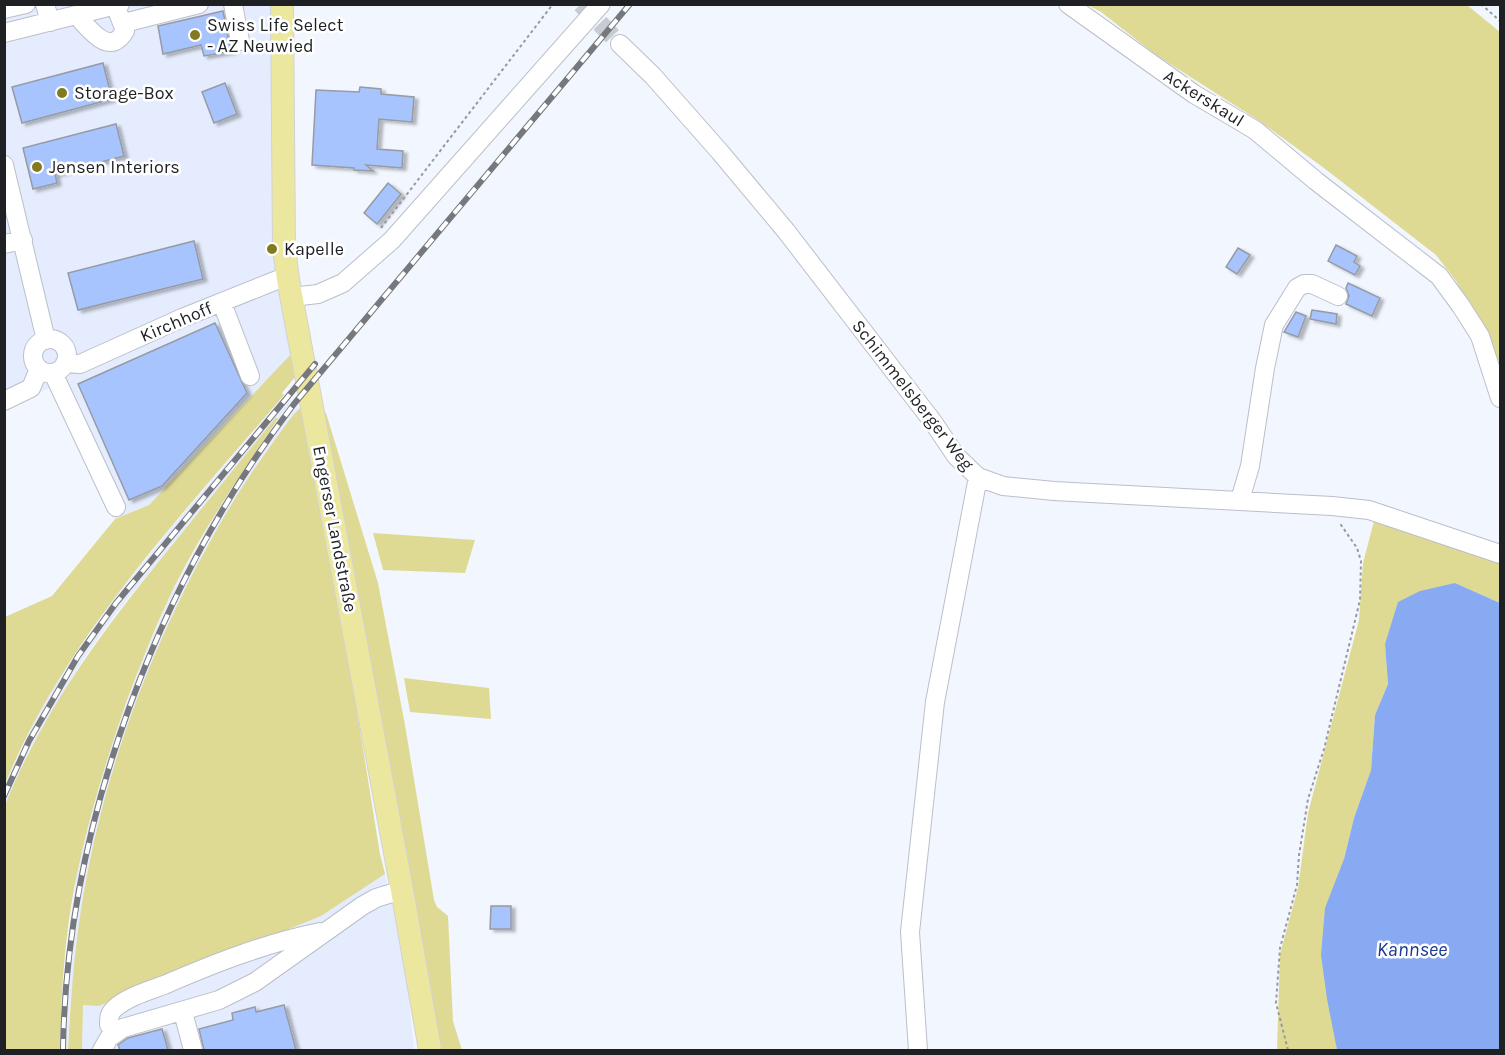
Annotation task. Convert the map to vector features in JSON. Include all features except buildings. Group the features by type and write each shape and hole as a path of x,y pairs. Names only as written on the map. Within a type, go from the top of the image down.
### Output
{"main road":[{"name":"Engerser Landstraße","path":"282,4 284,248 402,890 429,1050"}],"street":[{"path":"4,9 26,4"},
{"path":"124,24 199,4"},
{"path":"233,4 240,41"},
{"name":"Kirchhoff","path":"52,369 80,364 182,318 277,280 290,288 318,294 343,283 392,240 601,4"},
{"name":"Ackerskaul","path":"1068,4 1194,94 1255,130 1316,181 1439,276 1480,336 1500,398"},
{"path":"4,33 47,13 118,6 125,31 120,40 112,43 102,41 72,12"},
{"name":"Schimmelsberger Weg","path":"620,44 653,76 771,214 933,422 956,456 978,477 1003,486 1054,491 1240,500 1369,510 1500,554"},
{"path":"4,165 46,340"},
{"path":"4,244 23,240"},
{"path":"1240,500 1250,466 1264,368 1274,325 1297,288 1304,284 1312,284 1338,296"},
{"path":"222,303 250,376"},
{"path":"4,401 31,388 52,369 66,354 63,345 52,339 46,340 38,344 33,357 52,369 116,507"},
{"path":"918,1050 910,932 935,702 978,477"},
{"path":"102,1050 115,1032 123,1028 183,1012 238,991 376,898 402,890"},
{"path":"115,1032 109,1025 109,1016 113,1010 137,996 260,947 328,930"},
{"path":"183,1012 194,1050"}],"path":[{"path":"426,168 553,4"},
{"path":"1481,4 1500,21"},
{"path":"1287,1050 1276,1003 1280,948 1297,885 1299,855 1308,799 1324,749 1360,600 1361,561 1357,548 1340,523 1332,506"}],"shaded area":[{"path":"5,5 271,5 291,354 149,505 115,519 50,388 5,407"},
{"path":"1088,5 1467,5 1500,32 1500,363 1456,281 1436,255 1258,120 1156,55 1101,12"},
{"path":"291,354 295,377 282,393 284,395 167,532 93,628 60,678 30,730 5,784 5,617 52,596 115,519 149,505"},
{"path":"285,395 299,408 260,460 205,549 102,813 88,870 80,923 70,1005 68,1050 60,1050 60,1017 77,872 111,747 139,669 169,598 219,507 278,420 277,417 117,612 84,658 29,751 5,808 5,784 36,718 60,677 110,604 174,524"},
{"path":"302,406 340,607 385,874 321,916 99,1006 83,1005 82,1050 68,1050 80,915 88,870 111,778 141,688 180,600 224,517 287,423"},
{"path":"321,411 326,413 378,583 405,725 434,900 437,907 448,916 453,1021 462,1050 438,1050 432,993"},
{"path":"276,417 278,419 193,552 157,624 126,703 93,806 74,891 64,960 60,1050 5,1050 4,808 37,737 100,637"},
{"path":"1374,521 1500,561 1500,603 1455,583 1385,644 1388,684 1375,715 1371,770 1354,818 1344,859 1337,1050 1277,1050 1280,954 1298,888 1308,813 1359,620 1363,563"},
{"path":"373,533 475,540 465,573 383,570"},
{"path":"404,678 489,688 491,719 410,712"},
{"path":"385,874 404,955 414,1050 82,1050 83,1005 198,966 321,916"}],"water":[{"name":"Kannsee","path":"1455,583 1500,603 1500,1050 1337,1050 1321,955 1325,908 1344,859 1354,818 1371,770 1375,715 1388,684 1385,644 1398,602 1420,591"}],"tunnel":[{"path":"581,4 620,44"}],"railway":[{"path":"63,1050 68,965 81,879 102,794 129,709 162,627 201,548 245,474 294,404 630,4"},
{"path":"4,796 29,741 78,656 116,603 315,364"}],"place":[{"name":"Swiss Life Select - AZ Neuwied","path":"195,35"},
{"name":"Storage-Box","path":"62,93"},
{"name":"Jensen Interiors","path":"37,167"},
{"name":"Kapelle","path":"272,249"}]}
